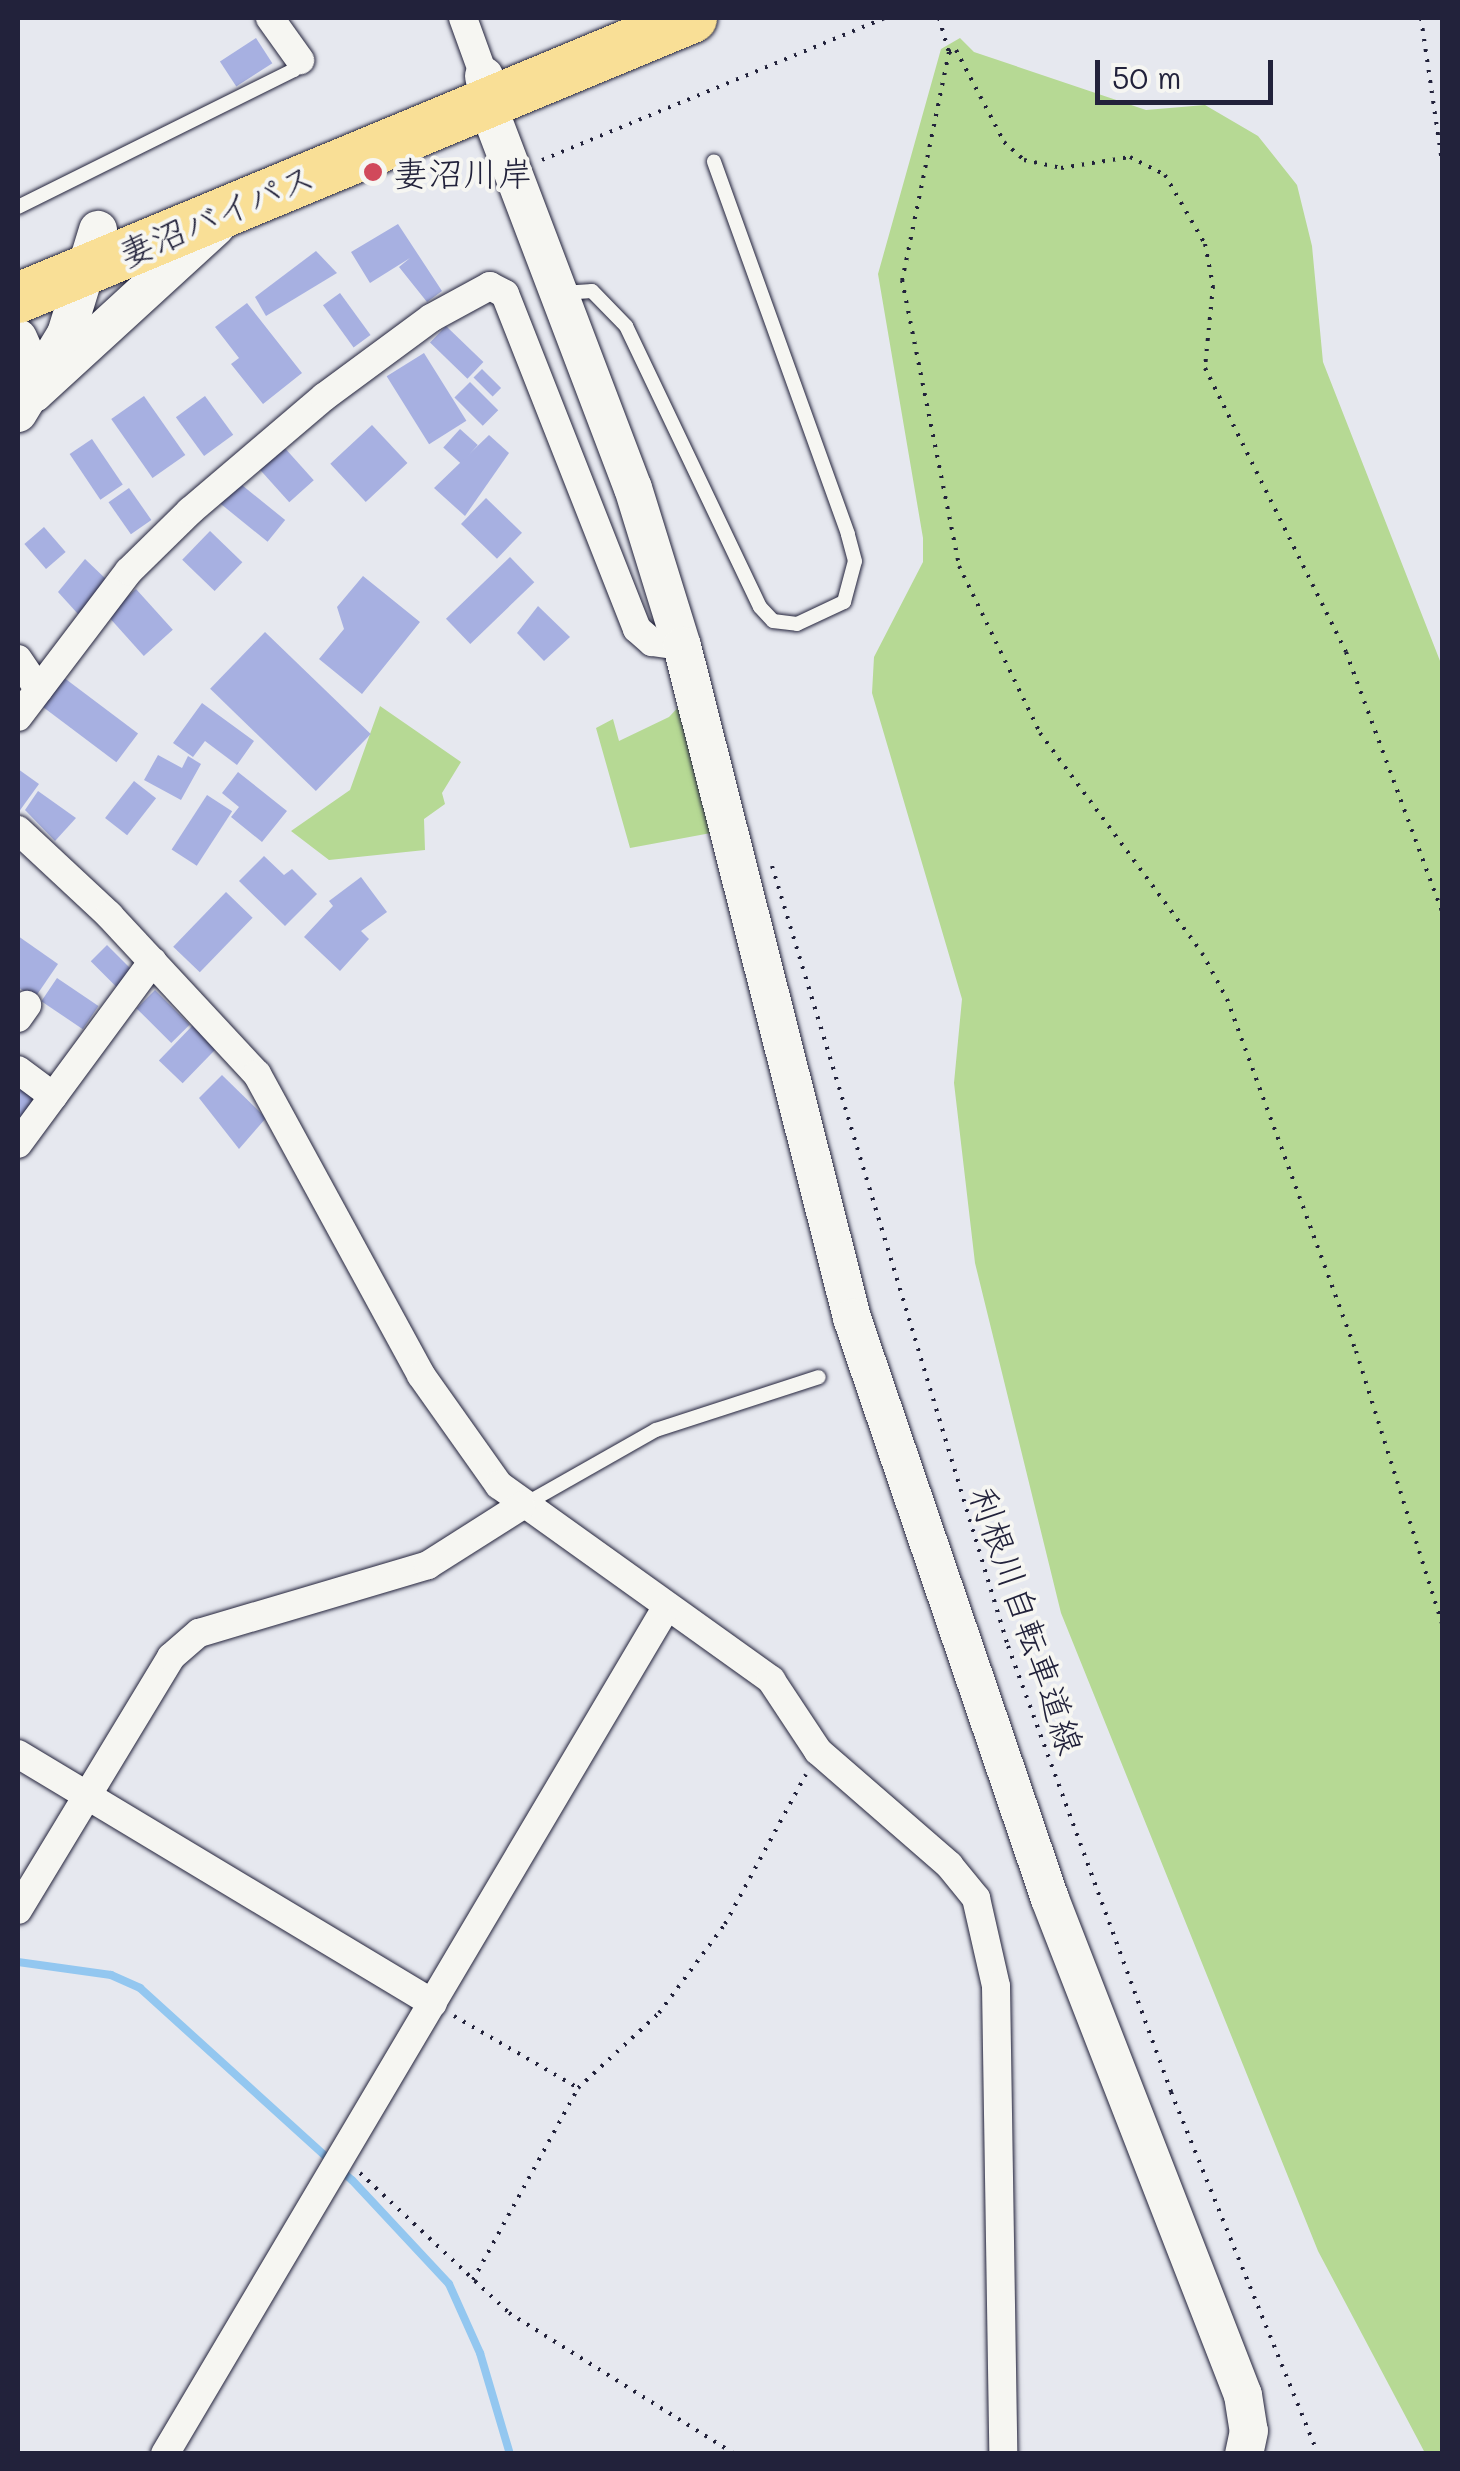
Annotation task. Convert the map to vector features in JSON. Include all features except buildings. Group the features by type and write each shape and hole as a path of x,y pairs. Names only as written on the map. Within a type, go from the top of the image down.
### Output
{"highway":[{"name":"妻沼バイパス","path":"18,262 91,251 237,202 500,83 626,18"},
{"name":"妻沼バイパス","path":"18,298 91,251 500,83 692,18"}],"street":[{"path":"270,18 300,60"},
{"path":"463,18 500,83 562,293 682,646 856,1332 1050,1900 1243,2396 1249,2431 1244,2454"},
{"path":"26,403 237,202"},
{"path":"26,403 66,334 91,251"},
{"path":"18,717 129,571 190,511 339,386 431,318 490,286 505,294 637,630 652,642 682,646"},
{"path":"18,338 32,369 26,403"},
{"path":"18,659 39,690"},
{"path":"18,830 153,961 257,1074 420,1375 456,1429 521,1506 771,1680 818,1752 949,1865 986,1922 996,1986 1003,2454"},
{"path":"18,1144 153,961"},
{"path":"18,1070 53,1096"},
{"path":"18,1910 172,1657 199,1633 428,1566 521,1506"},
{"path":"165,2454 666,1608"},
{"path":"18,1754 433,2003"}],"lane":[{"path":"20,201 294,70 300,60"},
{"path":"562,293 592,290 626,326 760,608 773,621 797,624 844,602 855,562 848,534 714,161"},
{"path":"521,1506 656,1430 819,1377"}],"path":[{"path":"540,161 884,18"},
{"path":"939,18 948,52 902,280 959,566 1040,733 1202,953 1227,1000 1356,1350 1442,1624"},
{"path":"1421,18 1442,162"},
{"path":"948,52 956,50 1004,142 1024,160 1061,168 1130,157 1165,175 1205,244 1214,286 1204,368 1346,652 1442,911"},
{"name":"利根川自転車道線","path":"769,856 1008,1646 1171,2092 1318,2454"},
{"path":"473,2280 578,2088 658,2013 725,1924 818,1752"},
{"path":"433,2003 578,2088"},
{"path":"342,2156 508,2313 735,2454"}],"green space":[{"path":"960,38 974,52 1146,110 1205,105 1258,136 1297,185 1312,246 1323,362 1442,666 1442,2453 1425,2453 1318,2251 1061,1613 975,1263 954,1083 962,999 872,693 874,657 923,562 923,538 878,274 941,49"},
{"path":"684,701 711,833 630,848 596,728 613,719 619,741 669,717"},
{"path":"380,706 461,762 442,793 445,804 424,819 425,850 329,860 291,831 350,790"}],"waterway":[{"path":"18,1962 111,1975 140,1988 352,2180 449,2284 480,2353 510,2454"}],"place":[{"name":"妻沼川岸","path":"373,172"}]}
